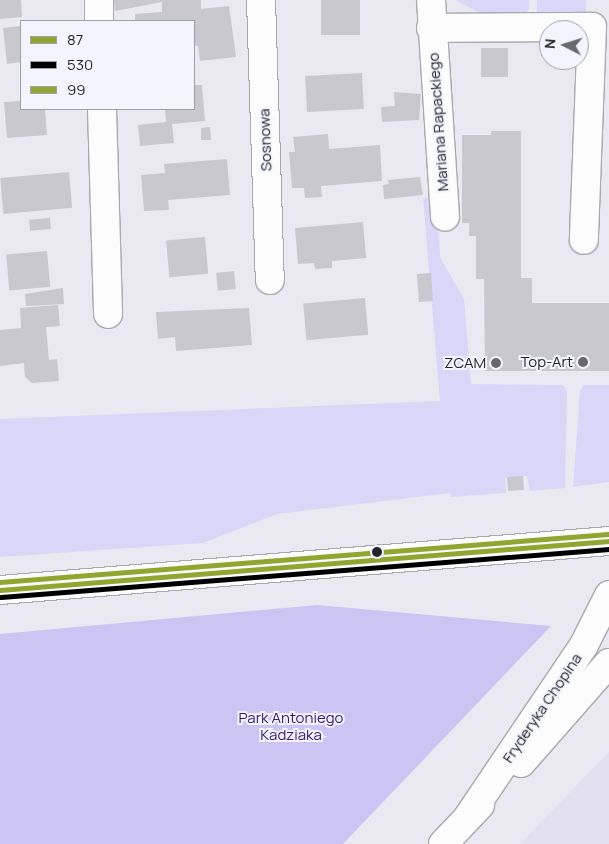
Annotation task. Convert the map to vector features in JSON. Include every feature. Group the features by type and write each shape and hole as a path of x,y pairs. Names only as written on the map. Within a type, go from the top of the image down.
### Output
{"street":[{"path":"99,0 99,20"},
{"name":"Sosnowa","path":"261,0 270,280"},
{"name":"Mariana Rapackiego","path":"431,0 431,28 445,217"},
{"path":"431,28 592,27 599,104 584,240"},
{"path":"102,110 108,314"},
{"path":"0,590 609,541"},
{"name":"Fryderyka Chopina","path":"468,817 584,645 609,595"},
{"name":"Fryderyka Chopina","path":"443,844 544,740 609,663"}],"shaded area":[{"path":"455,0 529,0 529,9 526,13 478,12"},
{"path":"537,0 586,0 586,14 537,14"},
{"path":"437,197 440,257 464,299 471,384 563,385 567,391 565,488 530,491 527,476 505,478 506,493 451,497 450,493 277,514 203,543 0,557 0,419 440,401 423,198"},
{"path":"584,385 609,385 609,482 573,487 580,390"},
{"path":"609,752 609,844 520,844 535,828"}],"green space":[{"name":"Park Antoniego Kadziaka","path":"317,605 551,626 343,844 0,844 0,634"}],"building":[{"path":"0,0 21,0 22,17 0,19"},
{"path":"114,0 201,0 201,9 229,6 236,57 200,61 198,46 195,46 195,20 135,20 135,14 162,12 162,2 115,11"},
{"path":"321,0 360,0 360,35 321,35"},
{"path":"20,26 20,62 7,64 3,28"},
{"path":"481,48 508,48 508,77 481,77"},
{"path":"362,73 364,109 307,112 305,76"},
{"path":"195,85 202,85 205,121 172,124 174,143 140,146 138,125 166,122 165,110 195,110"},
{"path":"394,92 421,94 419,120 382,122 381,107 395,106"},
{"path":"20,101 20,110 45,110 47,135 7,138 4,102"},
{"path":"210,127 211,140 201,140 201,128"},
{"path":"491,131 521,131 521,278 532,278 532,303 609,303 609,371 485,371 484,279 476,279 476,236 469,236 469,223 462,223 462,135 491,135"},
{"path":"328,134 329,149 380,145 382,181 321,186 322,197 305,198 304,188 292,188 289,152 295,152 293,137"},
{"path":"227,159 230,195 168,200 169,210 144,211 141,175 165,173 164,164"},
{"path":"69,172 72,208 3,214 0,178"},
{"path":"420,177 423,195 384,199 383,185 389,184 388,180"},
{"path":"50,218 51,229 30,231 29,220"},
{"path":"363,222 366,258 332,261 332,268 315,269 314,263 298,264 295,228"},
{"path":"205,237 208,274 169,277 166,240"},
{"path":"47,251 50,287 9,290 6,255"},
{"path":"234,271 236,289 218,291 216,273"},
{"path":"431,273 433,301 419,302 417,274"},
{"path":"63,288 64,304 26,306 25,294"},
{"path":"365,298 368,335 306,340 303,303"},
{"path":"58,305 60,326 46,327 49,360 57,359 59,381 32,383 25,377 24,363 0,366 0,330 21,328 20,308"},
{"path":"249,308 252,345 176,351 175,337 158,339 156,312"},
{"path":"523,476 524,490 508,491 507,477"}],"transit line":[{"name":"99","path":"0,582 608,534"},
{"name":"87","path":"0,590 609,541"},
{"name":"530","path":"1,597 609,549"}],"place":[{"name":"Top-Art","path":"583,362"},
{"name":"ZCAM","path":"496,363"}]}
